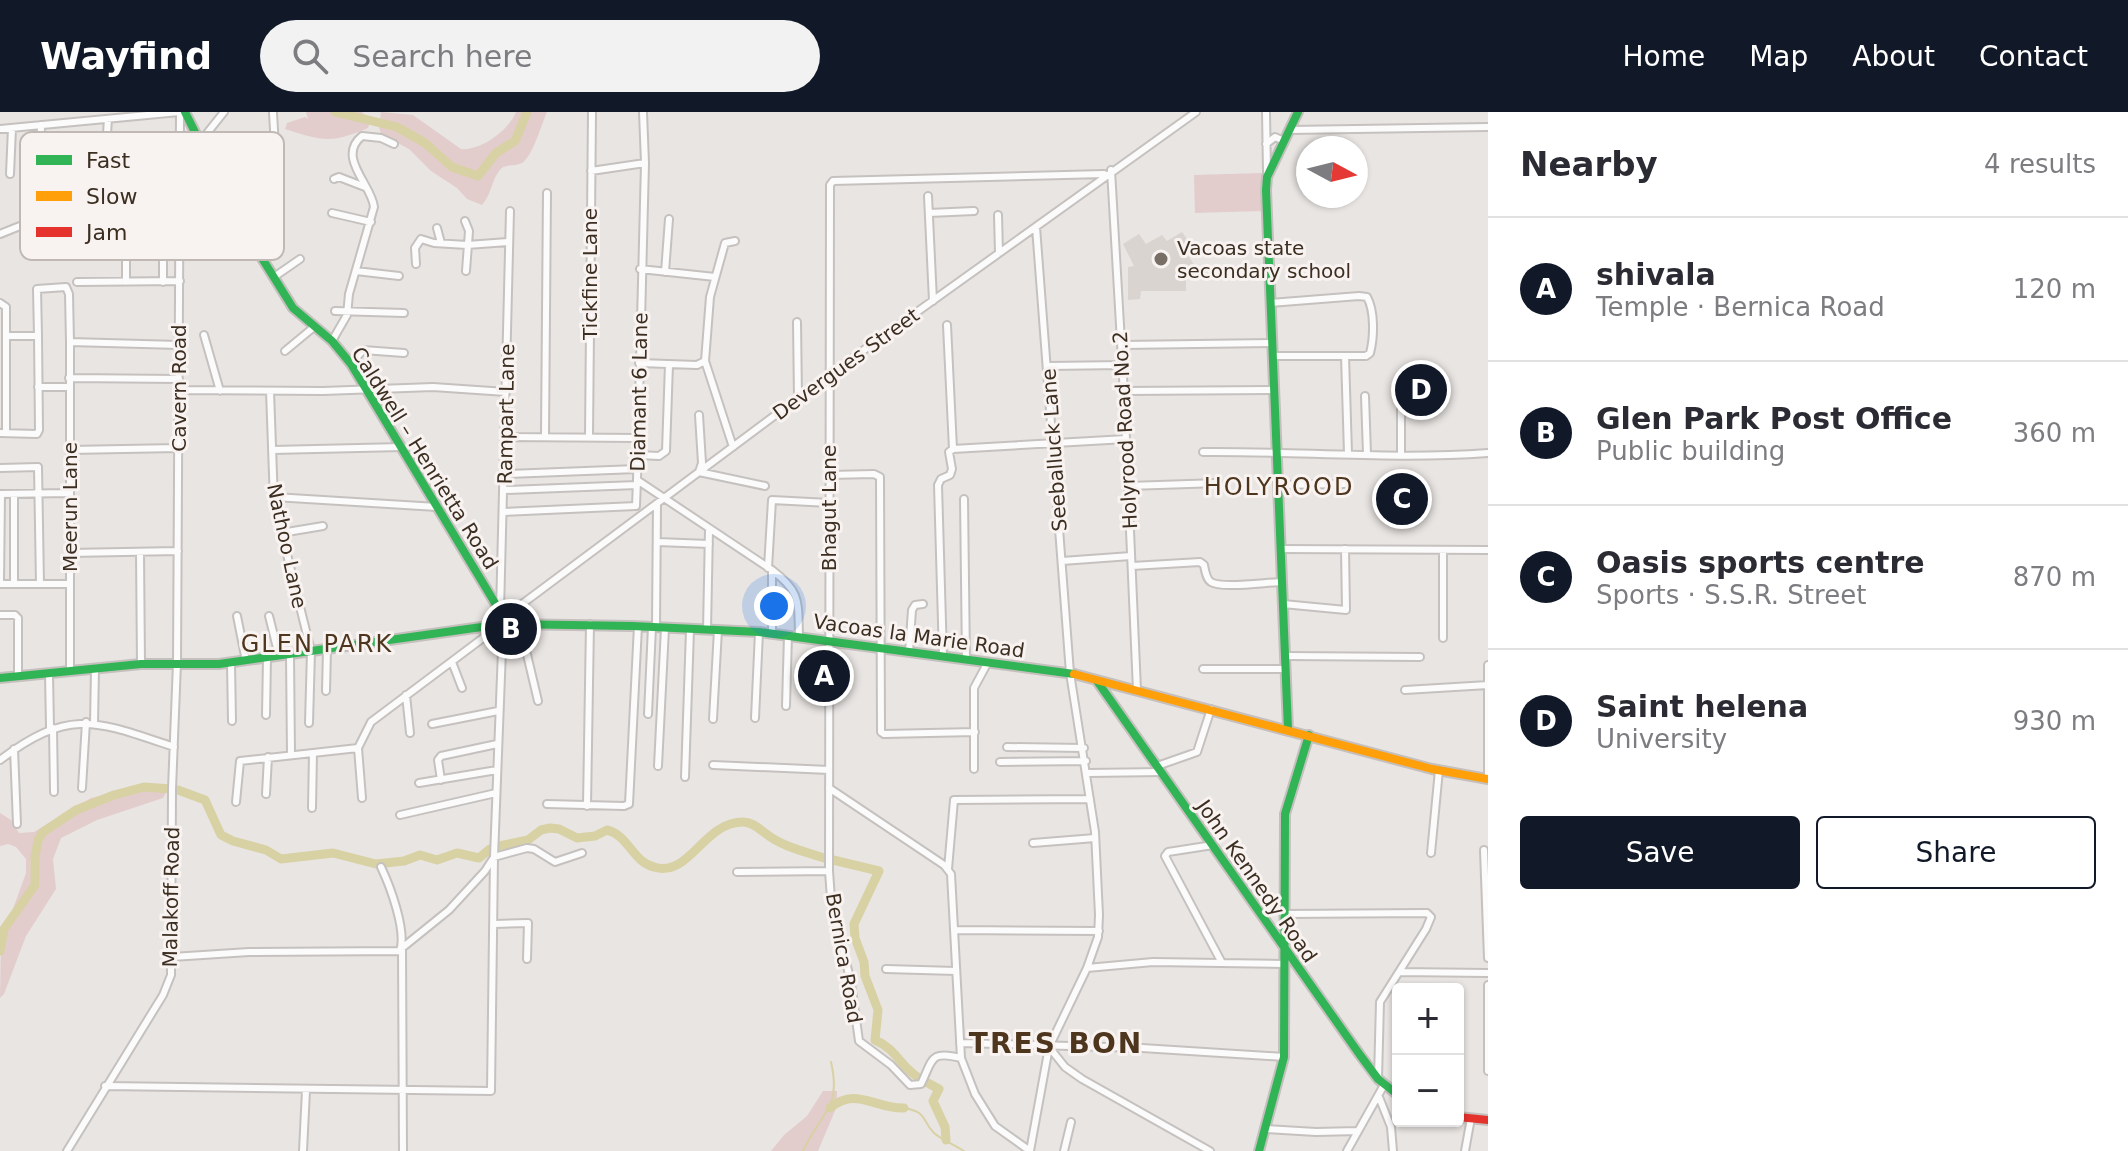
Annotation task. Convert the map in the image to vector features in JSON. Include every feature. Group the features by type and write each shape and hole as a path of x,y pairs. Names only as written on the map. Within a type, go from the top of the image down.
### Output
{"main road":[{"name":"Caldwell – Henrietta Road","path":"181,112 194,132"},
{"path":"1288,729 1267,177 1298,112"},
{"name":"Caldwell – Henrietta Road","path":"263,260 293,308 332,341 351,364 502,620"},
{"name":"Vacoas la Marie Road","path":"0,678 141,664 231,663 488,628 502,620 520,625 590,624 759,632 1070,673 1439,770 1488,779"},
{"name":"John Kennedy Road","path":"1096,680 1381,1082 1392,1090"},
{"path":"1259,1151 1284,1057 1285,814 1309,735"},
{"path":"1464,1117 1488,1120"}],"street":[{"path":"0,129 181,112"},
{"name":"Cavern Road","path":"181,112 181,132"},
{"path":"208,132 224,112"},
{"name":"Tickfine Lane","path":"589,436 592,112"},
{"name":"Diamant 6 Lane","path":"643,112 645,163 637,482 770,569 792,587 799,599 799,636"},
{"name":"Devergues Street","path":"502,620 829,375 1196,112"},
{"path":"1266,112 1267,177"},
{"path":"107,132 108,119"},
{"path":"41,125 41,132"},
{"path":"1289,130 1488,127"},
{"path":"10,174 12,128"},
{"path":"332,341 348,312 349,294 374,203 355,166 356,141 366,136 394,144"},
{"path":"1266,144 1275,137 1284,141"},
{"path":"591,171 645,163"},
{"name":"Holyrood Road No.2","path":"1109,172 1122,345 1137,690"},
{"name":"Bhagut Lane","path":"830,641 831,182 1109,172"},
{"path":"334,179 339,177 365,187"},
{"path":"545,435 547,193"},
{"path":"928,196 933,301"},
{"name":"Rampart Lane","path":"402,1090 491,1091 510,211"},
{"path":"929,213 974,211"},
{"path":"332,213 371,222"},
{"path":"998,215 999,253"},
{"path":"665,272 669,219"},
{"path":"465,221 469,231 466,271"},
{"path":"0,234 20,226"},
{"name":"Seeballuck Lane","path":"1036,227 1070,673 1088,773 1095,838 1099,931"},
{"path":"437,228 441,243"},
{"path":"416,264 415,248 421,239 467,245 508,242"},
{"path":"733,447 705,361 708,310 715,277 725,243 735,241"},
{"path":"274,277 300,259"},
{"path":"126,260 126,282"},
{"path":"163,260 163,282"},
{"name":"Cavern Road","path":"177,663 180,260"},
{"path":"640,269 715,277"},
{"path":"356,271 399,276"},
{"path":"77,282 180,281"},
{"name":"Meerun Lane","path":"38,336 37,289 66,287 69,294 70,342 70,672"},
{"path":"1270,303 1367,297 1371,307 1370,353 1366,356 1272,356"},
{"path":"0,303 6,307 7,336 3,433 38,432 38,336 7,336"},
{"path":"335,311 404,313"},
{"path":"797,322 798,398"},
{"path":"947,325 953,449"},
{"path":"285,351 314,327"},
{"path":"204,335 220,391"},
{"path":"70,342 179,345"},
{"path":"1122,345 1272,343"},
{"path":"351,364 363,350 404,353"},
{"path":"1345,356 1348,453"},
{"path":"639,363 697,365 705,361"},
{"path":"638,455 659,456 666,451 669,364"},
{"path":"1048,366 1123,365"},
{"path":"69,378 179,379"},
{"path":"38,387 69,387"},
{"path":"179,390 433,387 506,392"},
{"path":"1124,391 1273,390"},
{"name":"Nathoo Lane","path":"270,391 274,497 311,651 309,723"},
{"path":"1365,396 1367,454"},
{"path":"1401,406 1401,455"},
{"path":"699,415 702,463 699,472 765,486"},
{"path":"506,437 638,438"},
{"path":"943,657 938,485 952,472 949,452 953,449 1126,439"},
{"path":"272,450 402,447"},
{"path":"69,450 178,448"},
{"path":"1203,452 1441,456 1488,453"},
{"path":"0,468 38,467 40,584"},
{"path":"506,474 637,469"},
{"path":"829,475 874,474 880,477 882,733 975,732"},
{"path":"505,490 637,482 637,519"},
{"path":"1128,486 1219,483"},
{"path":"1277,485 1344,484"},
{"path":"70,493 0,494 0,584 70,584"},
{"path":"14,494 14,584"},
{"path":"274,497 437,507"},
{"path":"964,499 966,660"},
{"path":"772,633 772,500 829,503"},
{"path":"657,505 658,766"},
{"path":"504,512 636,506"},
{"path":"281,533 323,526"},
{"path":"707,630 709,529"},
{"path":"657,542 709,544"},
{"path":"1280,549 1488,550"},
{"path":"1283,604 1346,610 1345,549"},
{"path":"1443,550 1443,638"},
{"path":"70,553 178,551"},
{"path":"140,552 141,664"},
{"path":"1062,561 1131,556"},
{"path":"1132,566 1200,562 1211,582 1282,582"},
{"path":"909,652 912,610 915,605 923,604"},
{"path":"0,615 15,615 18,618 18,677"},
{"path":"237,616 246,661"},
{"path":"269,616 279,656"},
{"path":"587,806 590,624"},
{"path":"520,625 538,701"},
{"path":"547,804 628,805 638,626"},
{"path":"648,714 658,627"},
{"path":"362,798 358,748 371,722 483,638 488,628"},
{"path":"685,777 690,630"},
{"path":"713,719 718,630"},
{"path":"755,718 759,632"},
{"path":"786,706 788,635"},
{"name":"Bernica Road","path":"830,641 831,899 851,983 859,1041 891,1065 910,1085 921,1084 929,1061 935,1056 961,1058"},
{"path":"326,691 327,649"},
{"path":"290,655 291,755"},
{"path":"1285,656 1420,657"},
{"path":"266,715 267,658"},
{"path":"452,662 462,688"},
{"path":"974,769 974,688 988,662"},
{"name":"Malakoff Road","path":"67,1151 163,995 171,975 177,663"},
{"path":"231,663 232,721"},
{"path":"1488,665 1488,779"},
{"path":"82,788 95,669"},
{"path":"1203,669 1285,669"},
{"path":"49,674 54,792"},
{"path":"1405,690 1488,685"},
{"path":"406,695 410,733"},
{"path":"1088,773 1160,769 1197,752 1211,709"},
{"path":"432,724 498,711"},
{"path":"0,760 52,728 90,723 174,747"},
{"path":"441,780 438,760 441,756 497,744"},
{"path":"1007,747 1084,748"},
{"path":"236,802 238,763 243,759 358,748"},
{"path":"14,749 17,824"},
{"path":"312,808 313,753"},
{"path":"266,794 268,757"},
{"path":"1000,762 1086,761"},
{"path":"713,765 829,770"},
{"path":"419,783 497,770"},
{"path":"1431,853 1439,770"},
{"path":"829,788 951,874 956,971 961,1058 975,1094 995,1126 1030,1151 1049,1047 1087,968 1099,931 954,930"},
{"path":"400,815 496,793"},
{"path":"948,869 954,800 1090,799"},
{"path":"1033,843 1095,838"},
{"path":"1213,845 1168,852 1165,856 1222,963"},
{"path":"172,957 249,952 400,951 449,910 494,857 527,848 555,862 582,853"},
{"path":"1484,850 1488,958"},
{"path":"381,867 397,912 402,948 403,1151"},
{"path":"737,872 829,871"},
{"path":"1283,914 1427,913 1431,917 1380,1002 1379,1097 1347,1151"},
{"path":"495,924 528,923 527,959"},
{"path":"1087,968 1153,962 1283,964"},
{"path":"886,969 956,971"},
{"path":"1399,972 1488,973"},
{"path":"1488,985 1488,1071"},
{"path":"960,1043 1142,1048 1284,1057"},
{"path":"1049,1047 1065,1067 1082,1079 1210,1151"},
{"path":"105,1086 402,1090"},
{"path":"303,1151 306,1090"},
{"path":"1379,1097 1391,1127 1393,1151"},
{"path":"1465,1151 1471,1118"},
{"path":"1064,1151 1071,1122"},
{"path":"1266,1129 1358,1131"}],"shaded area":[{"path":"306,112 362,112 370,121 368,128 335,139 285,129 287,123 305,117 308,119"},
{"path":"381,112 413,115 461,149 469,149 493,138 507,126 516,112 547,112 526,159 501,169 482,205 467,199 409,149 381,134"},
{"path":"1262,173 1263,211 1195,213 1194,175"},
{"name":"Vacoas state secondary school","path":"1182,232 1192,246 1186,252 1196,268 1186,273 1186,291 1141,291 1140,299 1128,300 1128,267 1134,266 1123,244 1139,234 1146,244 1162,235 1167,241"},
{"path":"1436,366 1439,373 1426,380 1426,416 1416,417 1415,408 1403,408 1404,399 1417,400 1417,376"},
{"path":"1412,488 1412,509 1393,509 1392,489"},
{"path":"153,784 167,791 163,798 97,820 61,838 53,859 56,889 26,936 0,998 1,942 26,873 26,859 16,847 8,844 0,846 0,813 11,820 19,833 34,832 91,798"},
{"path":"823,1091 837,1091 837,1106 818,1151 771,1151 784,1135 807,1116"}],"waterway":[{"path":"335,112 397,127 425,143 452,167 478,176 496,153 515,141 527,112"},
{"path":"0,951 4,929 35,885 35,857 43,832 76,810 114,795 144,787 172,789"},
{"path":"178,790 205,800 221,835 266,850 281,859 333,853 376,864 404,861 420,855 437,860 457,853 479,858 490,849"},
{"path":"499,846 528,840 541,830 550,828 577,838 595,836 607,830 620,837 647,864 667,868 687,858 717,831 729,824 743,822 752,824 787,846 827,859"},
{"path":"833,860 879,871 854,924 855,938 878,1010 875,1040 889,1048 919,1078"},
{"path":"803,1151 831,1101 834,1091 831,1062"},
{"path":"926,1082 939,1089 933,1101 945,1127 946,1140"},
{"path":"830,1108 848,1099 904,1108"},
{"path":"904,1108 921,1114 934,1133 964,1151"}],"traffic: fast":[{"path":"185,112 195,132"},
{"path":"1288,729 1266,190 1267,177 1298,112"},
{"path":"263,260 293,308 332,341 351,364 495,603 503,624"},
{"path":"0,678 141,664 219,664 503,624 759,632 1074,674"},
{"path":"1097,681 1360,1055 1378,1079 1392,1090"},
{"path":"1259,1151 1284,1057 1285,814 1309,735"}],"traffic: slow":[{"path":"1074,674 1432,769 1488,779"}],"traffic: jam":[{"path":"1464,1118 1488,1120"}],"place":[{"name":"Vacoas state secondary school","path":"1161,259"},
{"name":"Saint helena","path":"1421,390"},
{"name":"Oasis sports centre","path":"1402,499"},
{"name":"Glen Park Post Office","path":"511,629"},
{"name":"shivala","path":"824,676"}],"district":[{"name":"HOLYROOD","path":"1279,487"},
{"name":"GLEN PARK","path":"317,644"},
{"name":"TRES BON","path":"1056,1043"}]}
